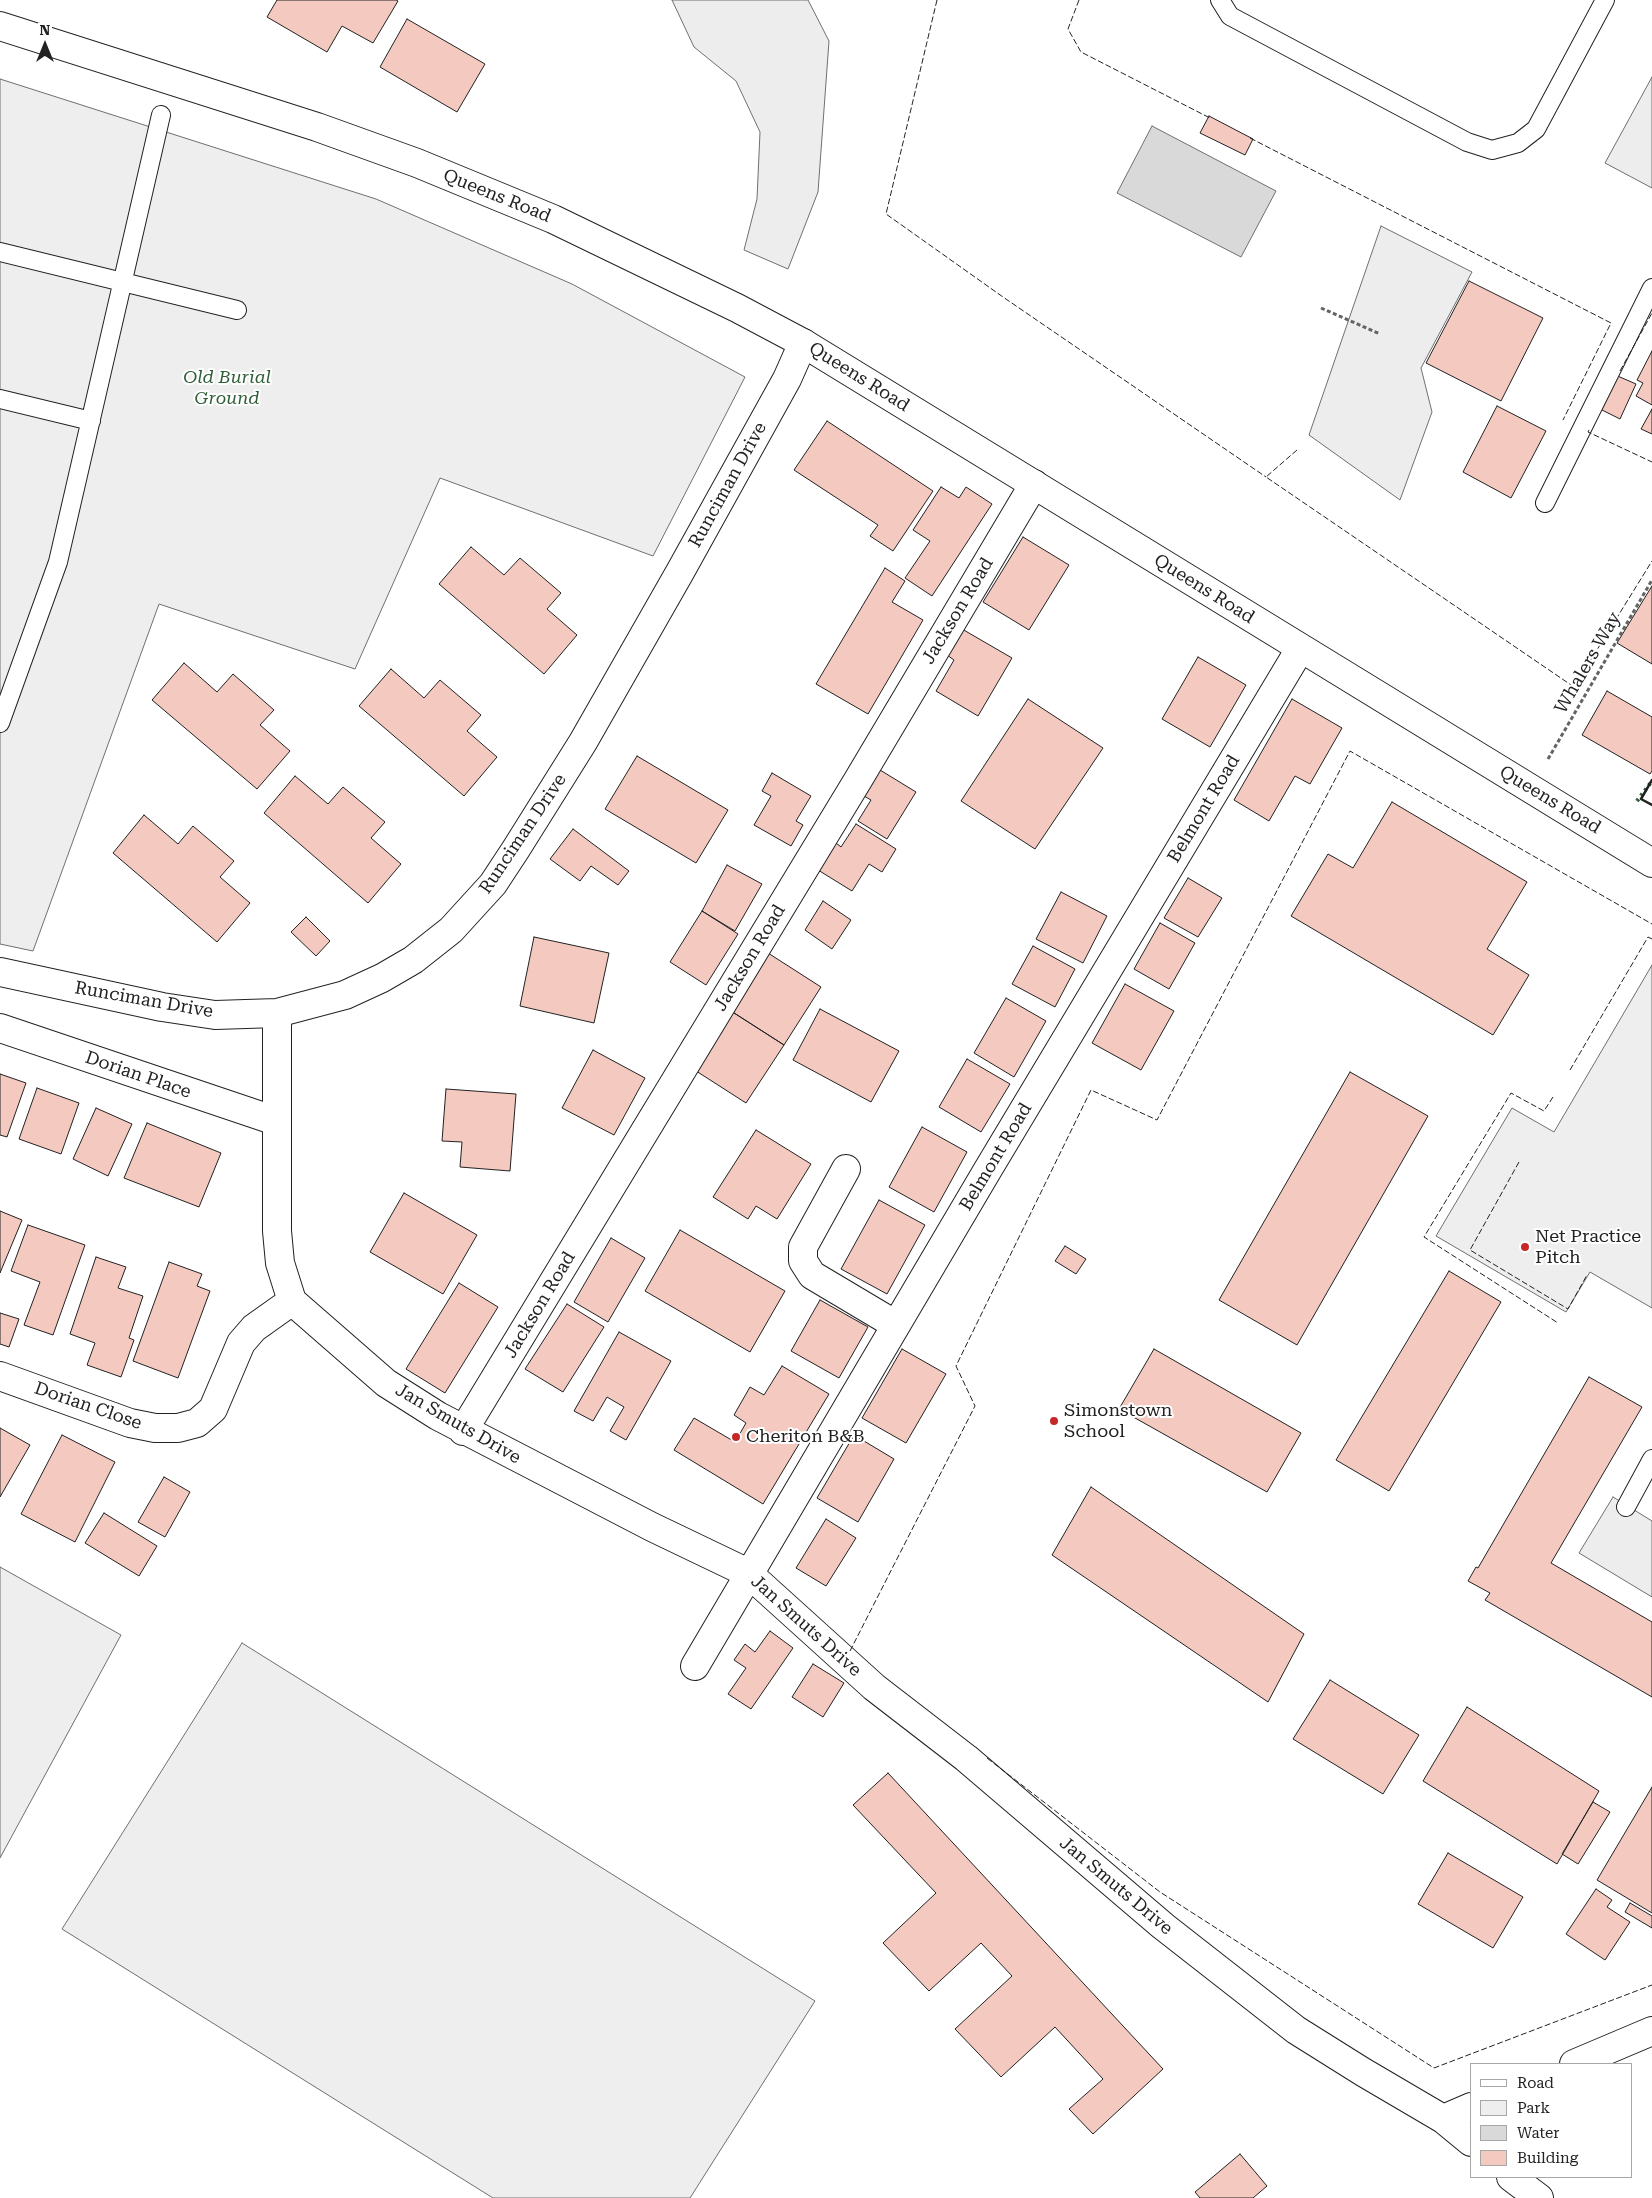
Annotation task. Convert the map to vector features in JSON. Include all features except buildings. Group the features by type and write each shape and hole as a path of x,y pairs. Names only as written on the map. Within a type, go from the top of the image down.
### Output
{"street":[{"name":"Queens Road","path":"0,26 317,128 417,163 553,219 663,271 804,343 1300,649 1652,863"},
{"name":"Runciman Drive","path":"0,972 171,1008 215,1014 277,1013 344,995 382,978 405,965 451,930 493,884 592,725 782,387 804,343"},
{"name":"Jackson Road","path":"463,1431 842,806 1034,484"},
{"name":"Belmont Road","path":"695,1666 896,1324 1300,649"},
{"path":"277,1013 277,1231 280,1262 292,1300"},
{"name":"Dorian Place","path":"0,1028 276,1122"},
{"path":"846,1169 804,1247 804,1261 812,1275 896,1324"},
{"name":"Jan Smuts Drive","path":"292,1300 386,1383 463,1431 652,1527 748,1573 874,1687 966,1758 1162,1926 1296,2030 1443,2119 1470,2141"},
{"name":"Dorian Close","path":"0,1376 130,1423 155,1428 178,1428 197,1423 213,1409 241,1343 254,1328 292,1300"},
{"path":"1576,2063 1652,2031"},
{"path":"1443,2119 1470,2107"},
{"path":"1512,2178 1539,2198"}],"lane":[{"path":"1220,0 1230,16 1467,142 1492,150 1518,143 1536,129 1605,0"},
{"path":"0,723 58,562 161,115"},
{"path":"0,252 237,310"},
{"path":"1545,503 1652,288"},
{"path":"0,399 91,421"},
{"path":"1626,1507 1652,1460"}],"path":[{"path":"1321,308 1380,334"},
{"name":"Whalers Way","path":"1547,759 1652,580"}],"green space":[{"name":"Old Burial Ground","path":"0,79 376,199 572,284 745,377 653,556 440,478 355,669 159,604 33,951 0,944"},
{"path":"1652,965 1652,1308 1590,1272 1566,1312 1436,1236 1512,1108 1554,1132"},
{"path":"0,1567 121,1635 0,1858"},
{"path":"242,1643 815,2001 690,2198 493,2198 62,1929"}],"shaded area":[{"path":"672,0 808,0 829,41 818,192 788,269 744,250 757,199 760,132 736,81 694,47"},
{"path":"1652,77 1652,188 1605,163"},
{"path":"1381,226 1472,272 1421,368 1432,412 1400,500 1309,435"},
{"path":"1613,1497 1652,1521 1652,1597 1579,1553"}],"water":[{"path":"1152,126 1276,191 1241,257 1117,193"}],"hedge":[{"path":"1637,801 1652,781"}],"fence":[{"path":"937,0 886,214 1003,297 1266,477"},
{"path":"1079,0 1068,29 1081,52 1210,118"},
{"path":"1250,138 1611,323 1563,420"},
{"path":"1620,371 1652,313"},
{"path":"1589,430 1588,432 1652,462"},
{"path":"1297,450 1266,477 1574,687 1652,561"},
{"path":"850,1651 975,1406 956,1366 1091,1090 1157,1120 1350,751 1652,924"},
{"path":"1570,1070 1648,937 1652,939"},
{"path":"1553,1097 1544,1111 1511,1093 1424,1237 1558,1323"},
{"path":"1519,1162 1470,1250 1568,1309 1587,1275"},
{"path":"987,1758 1160,1892 1434,2068 1652,1985"}],"wall":[{"path":"1652,780 1641,799 1652,805"}],"place":[{"name":"Net Practice Pitch","path":"1525,1247"},
{"name":"Simonstown School","path":"1054,1421"},
{"name":"Cheriton B&B","path":"736,1437"}]}
